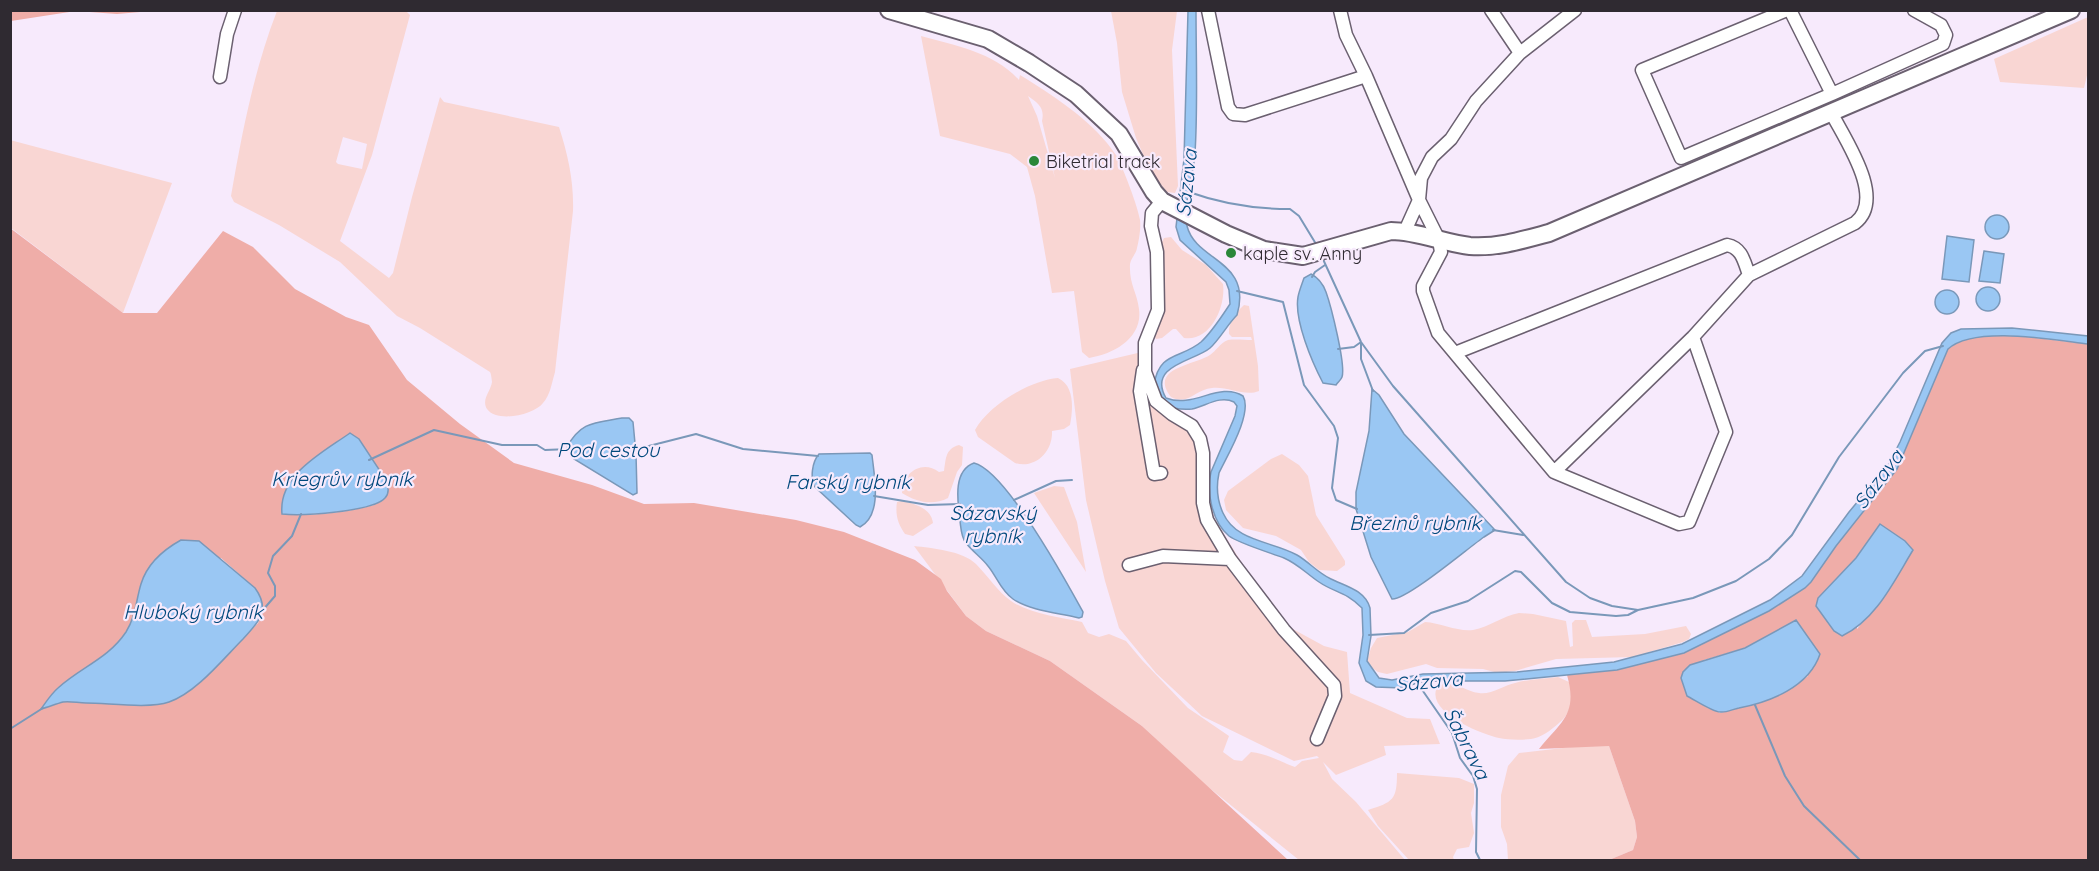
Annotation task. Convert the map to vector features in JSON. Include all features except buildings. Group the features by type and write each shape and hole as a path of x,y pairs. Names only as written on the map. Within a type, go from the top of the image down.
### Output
{"main road":[{"path":"890,10 988,39 1029,63 1076,94 1119,134 1154,192 1175,209 1264,250 1303,256 1391,231 1405,231 1470,246 1494,245 1549,233 2072,10"}],"street":[{"path":"220,77 227,34 235,10"},
{"path":"1208,10 1228,107 1233,114 1245,115 1366,76"},
{"path":"1340,10 1346,35 1419,200 1440,240 1441,252 1423,286 1438,333 1554,472 1679,524 1689,522 1726,432 1693,337"},
{"path":"1491,10 1520,53"},
{"path":"1405,231 1419,200 1421,178 1432,157 1451,139 1476,101 1520,53 1575,10"},
{"path":"1832,94 1789,10 1642,70 1681,158 1832,94 1942,44 1946,35 1941,25 1914,10"},
{"path":"1554,472 1693,337 1749,275 1855,224 1862,218 1866,207 1867,187 1832,114"},
{"path":"1161,473 1154,474 1140,391 1145,343 1158,310 1157,252 1151,226 1152,213 1175,209"},
{"path":"1455,353 1726,245 1734,246 1739,250 1749,275"},
{"path":"1144,363 1156,401 1192,426 1200,439 1203,453 1203,503 1207,520 1230,559 1284,630 1334,685 1335,696 1317,739"},
{"path":"1129,565 1163,556 1230,559"}],"shaded area":[{"path":"11,10 152,11 117,14 76,11 11,21"},
{"path":"405,10 410,15 372,155 340,241 389,278 393,273 440,97 444,102 559,127 570,169 573,211 555,372 547,397 538,407 515,416 499,416 492,413 485,405 492,382 490,372 397,316 340,262 279,225 234,202 231,196 244,125 277,11","holes":["343,137 367,144 362,169 336,162"]},
{"path":"1111,11 1177,11 1172,50 1178,186 1175,193 1167,192 1151,173 1136,138 1122,92"},
{"path":"2088,17 2088,71 2084,88 2000,82 1994,59"},
{"path":"921,36 974,51 1009,70 1019,80 1020,75 1075,112 1107,143 1122,168 1140,220 1138,245 1130,264 1139,319 1132,336 1125,343 1108,353 1089,358 1082,352 1074,291 1052,293 1035,196 1027,167 1010,154 940,136","holes":["1028,96 1042,109 1042,121 1055,178 1037,116"]},
{"path":"10,140 172,183 123,313 11,228"},
{"path":"10,228 123,313 157,313 223,231 253,247 295,289 346,317 369,325 407,380 460,424 514,463 592,485 644,504 694,503 796,520 844,532 915,560 941,579 966,616 986,631 1050,661 1142,726 1288,860 11,860","holes":["350,433 359,439 386,480 374,505 328,513 282,514 293,478 316,457","221,558 255,588 260,596 262,614 258,623 220,663 143,704 73,701 42,709 59,689 101,659 120,640 137,609 142,581"]},
{"path":"1171,237 1182,250 1206,265 1223,284 1222,302 1215,321 1202,334 1194,338 1184,338 1176,329 1162,338 1156,339 1153,334 1160,246 1164,238"},
{"path":"1244,305 1249,306 1258,366 1259,391 1248,393 1212,388 1182,400 1171,397 1165,387 1165,380 1176,369 1210,355 1228,340 1252,340 1251,337 1232,337 1229,334 1233,318"},
{"path":"1975,336 2018,336 2088,344 2088,860 1609,860 1633,850 1637,837 1635,821 1609,746 1539,749 1566,716 1570,699 1567,675 1617,670 1769,611 1805,588 1897,469 1948,349 1963,339","holes":["1880,524 1912,550 1877,605 1857,629 1856,558","1796,620 1802,629 1808,676 1766,700 1719,713 1704,660 1745,648"]},
{"path":"1146,351 1160,400 1189,418 1214,518 1248,573 1291,628 1324,646 1347,652 1350,693 1407,718 1430,719 1440,744 1384,746 1386,755 1336,775 1323,762 1332,779 1356,802 1405,860 1299,860 1202,782 1142,726 1050,661 986,631 966,616 914,546 963,556 976,564 1001,593 1027,609 1082,622 1088,633 1099,637 1109,634 1126,641 1188,708 1229,736 1223,752 1234,760 1242,761 1251,752 1295,767 1302,761 1319,758 1317,756 1294,761 1202,716 1156,673 1119,628 1105,581 1086,500 1070,369"},
{"path":"1058,378 1067,386 1072,398 1070,425 1064,429 1052,431 1052,439 1046,452 1036,461 1015,463 978,437 975,430 981,421 1000,404 1023,389"},
{"path":"959,445 963,447 962,465 957,472 948,498 936,502 925,502 902,493 905,479 914,470 926,467 939,472 944,471 949,452"},
{"path":"1282,454 1299,465 1308,476 1316,515 1345,561 1345,565 1337,571 1319,570 1309,562 1301,550 1276,536 1243,528 1226,510 1224,500 1228,491 1271,459"},
{"path":"1054,486 1064,487 1077,522 1086,572 1034,493"},
{"path":"902,501 926,510 933,523 913,536 905,534 896,511 897,502"},
{"path":"1519,613 1566,621 1570,647 1573,646 1572,623 1575,620 1586,620 1592,637 1645,634 1686,626 1691,634 1689,639 1683,642 1633,657 1556,659 1515,671 1498,673 1483,669 1437,668 1426,664 1387,674 1378,672 1367,661 1377,638 1408,632 1425,622 1461,630 1473,630"},
{"path":"1558,677 1569,682 1571,699 1569,710 1553,728 1531,739 1499,738 1479,732 1445,711 1438,703 1435,694 1439,684 1445,683 1484,693 1520,682"},
{"path":"1589,745 1609,746 1635,821 1637,837 1633,850 1609,860 1508,860 1507,844 1501,827 1501,795 1508,766 1519,753"},
{"path":"1397,773 1459,778 1474,784 1474,803 1471,813 1474,833 1469,847 1457,849 1454,860 1409,860 1378,826 1368,810 1392,799 1396,789"}],"water":[{"name":"Sázava","path":"1188,11 1196,11 1197,100 1195,153 1186,211 1187,226 1192,238 1231,272 1237,283 1240,297 1237,315 1214,344 1203,353 1168,371 1163,378 1162,387 1166,398 1176,400 1225,392 1234,392 1243,396 1245,413 1242,423 1218,478 1218,498 1223,513 1237,530 1256,540 1297,555 1326,577 1354,589 1364,597 1370,608 1371,636 1367,661 1379,678 1392,680 1423,674 1517,672 1614,662 1682,644 1770,600 1802,576 1849,512 1888,465 1942,343 1951,333 1961,329 2012,328 2088,336 2088,344 2036,337 1995,336 1960,342 1948,349 1897,469 1836,546 1811,582 1769,611 1684,653 1617,670 1505,681 1437,681 1420,682 1402,688 1376,687 1366,681 1359,663 1363,635 1362,608 1345,595 1325,586 1289,560 1233,539 1218,523 1210,497 1211,472 1235,416 1237,406 1234,402 1224,400 1192,409 1173,408 1162,404 1154,385 1161,366 1172,357 1201,342 1230,304 1226,282 1180,240 1176,227 1184,159"},
{"path":"1997,215 2006,218 2009,227 2006,236 1997,239 1988,236 1985,227 1988,218"},
{"path":"1947,236 1974,240 1969,282 1942,279"},
{"path":"1984,251 2004,254 2000,283 1979,281"},
{"path":"1311,274 1325,289 1337,335 1343,370 1342,378 1336,385 1323,383 1301,329 1297,306 1298,297 1304,278"},
{"path":"1988,287 1997,290 2000,299 1997,308 1988,311 1979,308 1976,299 1979,290"},
{"path":"1947,290 1956,293 1959,302 1956,311 1947,314 1938,311 1935,302 1938,293"},
{"name":"Březinů rybník","path":"1372,389 1379,395 1404,434 1495,530 1423,583 1400,597 1392,599 1371,557 1356,509 1356,492 1369,431"},
{"name":"Pod cestou","path":"629,418 633,422 637,493 633,495 574,459 567,447 572,438 583,428"},
{"name":"Kriegrův rybník","path":"350,433 359,439 386,480 387,496 378,503 352,510 320,514 282,514 283,500 294,477 315,457"},
{"name":"Farský rybník","path":"870,453 875,483 874,504 872,514 860,527 815,487 813,470 819,454"},
{"name":"Sázavský rybník","path":"974,463 987,470 1018,505 1083,612 1082,617 1037,609 1013,599 1002,588 986,563 966,543 961,529 958,488 962,473"},
{"path":"1880,524 1905,541 1913,550 1874,610 1854,629 1842,636 1834,631 1816,606 1818,598 1856,558"},
{"name":"Hluboký rybník","path":"181,540 199,541 255,588 260,596 262,609 254,627 199,683 179,698 169,702 140,705 63,702 41,709 58,688 103,656 119,641 132,620 147,570 162,553"},
{"path":"1796,620 1820,654 1815,666 1798,684 1763,702 1725,712 1713,710 1687,696 1681,678 1690,665 1745,648"}],"waterway":[{"name":"Sázava","path":"1189,192 1239,205 1290,209 1299,216 1316,244"},
{"path":"1322,257 1361,342 1393,386 1566,582 1590,598 1612,606 1638,610 1693,598 1736,581 1769,559 1792,535 1839,457 1903,373 1925,351 1943,346"},
{"path":"1312,277 1325,265"},
{"path":"1237,291 1283,302 1304,385 1334,426 1338,438 1332,488 1336,500 1357,509"},
{"path":"1361,342 1361,359 1373,391"},
{"path":"1338,349 1354,347 1361,342"},
{"path":"369,460 434,430 502,445 537,445 545,450 570,449"},
{"path":"633,448 696,434 743,449 818,456"},
{"path":"1014,500 1056,481 1072,480"},
{"path":"874,496 928,505 960,504"},
{"path":"262,611 275,596 275,586 268,573 273,556 292,536 301,514"},
{"path":"1493,530 1523,535"},
{"path":"1369,635 1404,633 1431,613 1468,601 1515,571 1521,572 1552,603 1570,612 1616,616 1628,615 1638,610"},
{"name":"Šabrava","path":"1416,681 1452,733 1460,758 1473,776 1477,789 1476,852 1480,860"},
{"path":"1755,705 1785,776 1804,806 1860,860"},
{"path":"10,729 43,708"}],"place":[{"name":"Biketrial track","path":"1034,161"},
{"name":"kaple sv. Anny","path":"1231,253"}]}
